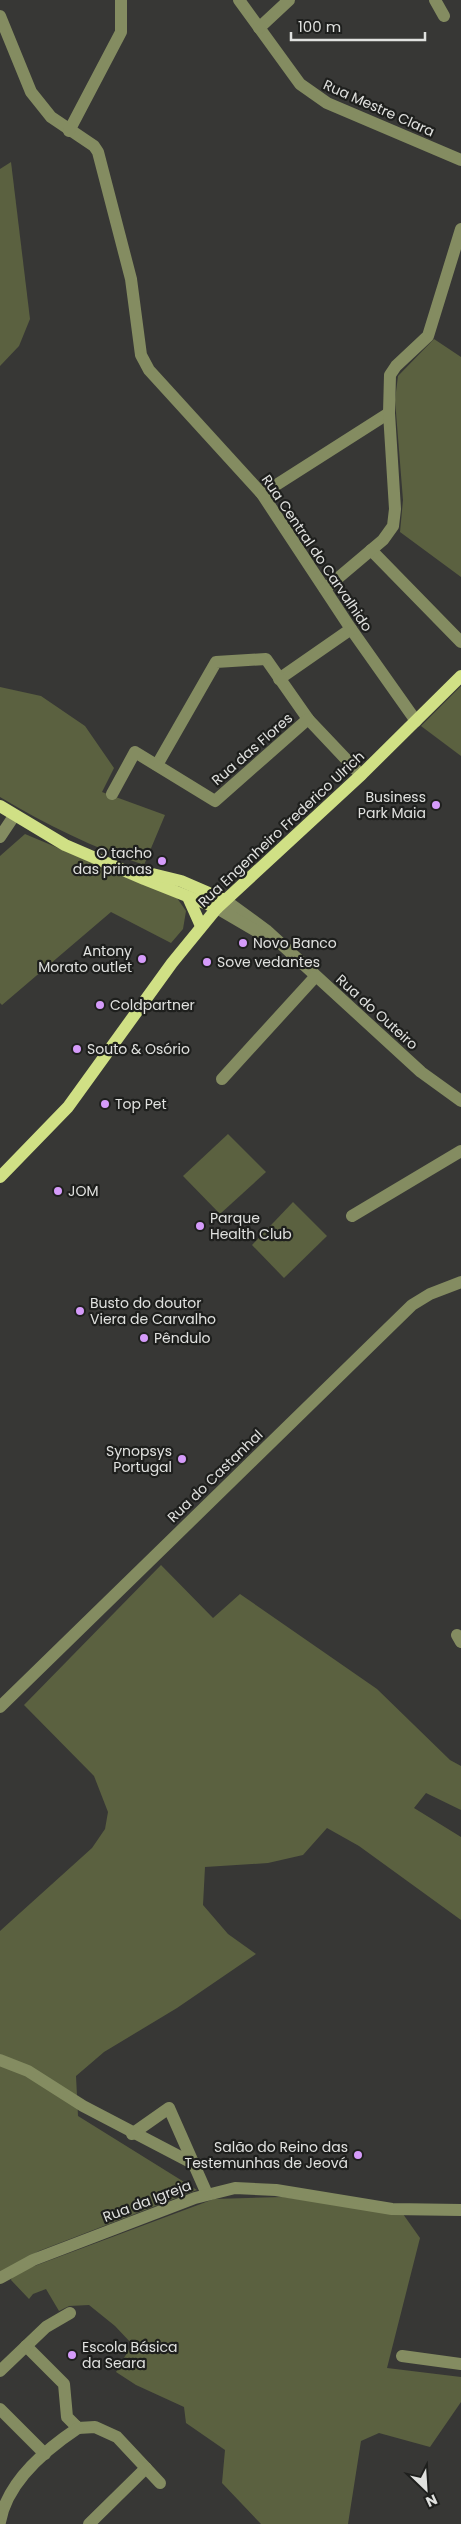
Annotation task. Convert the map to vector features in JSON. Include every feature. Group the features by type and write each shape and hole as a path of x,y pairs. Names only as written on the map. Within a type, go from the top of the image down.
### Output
{"main road":[{"name":"Rua Engenheiro Frederico Ulrich","path":"0,1177 68,1107 172,963 221,904 360,775 461,676"},
{"path":"0,806 14,816 65,844 188,897 221,904"},
{"path":"118,866 181,881 221,904"},
{"path":"188,897 201,926"}],"street":[{"path":"69,131 121,32 121,0"},
{"name":"Rua Mestre Clara","path":"239,0 300,84 311,94 327,103 461,160"},
{"path":"259,28 289,0"},
{"path":"435,0 444,16"},
{"name":"Rua Central do Carvalhido","path":"0,16 8,32 27,86 51,118 94,146 98,152 131,279 141,355 149,370 262,494 351,630 416,721"},
{"path":"325,589 383,540 393,526 395,509 389,413 390,375 396,366 428,336 461,229"},
{"path":"262,494 389,413"},
{"path":"371,550 461,642"},
{"path":"279,679 351,630"},
{"path":"112,794 135,752 157,765 216,662 266,660 308,719 360,775"},
{"name":"Rua das Flores","path":"157,765 215,801 308,719"},
{"path":"0,837 14,816"},
{"name":"Rua do Outeiro","path":"221,904 266,930 315,977 421,1072 461,1101"},
{"path":"222,1079 315,977"},
{"path":"352,1216 461,1151"},
{"name":"Rua do Castanhal","path":"0,1707 412,1305 430,1294 461,1282"},
{"path":"0,2060 28,2071 56,2090 132,2134 194,2164"},
{"path":"132,2134 169,2108 208,2194"},
{"name":"Rua da Igreja","path":"0,2278 33,2260 208,2194 236,2188 276,2190 392,2209 461,2210"},
{"path":"0,2371 46,2327 70,2313"},
{"path":"26,2346 64,2384 67,2417 78,2428"},
{"path":"402,2356 461,2364"},
{"path":"0,2409 45,2454"},
{"path":"0,2522 2,2510 15,2485 56,2443 78,2428 95,2427 117,2437 160,2483"},
{"path":"89,2524 146,2468"}],"green space":[{"path":"11,162 30,319 19,346 0,366 0,169"},
{"path":"434,339 461,357 461,577 400,532 403,500 395,400 398,376"},
{"path":"461,686 461,756 421,726"},
{"path":"0,687 41,696 85,726 114,768 102,792 165,815 144,865 70,835 0,797"},
{"path":"25,834 177,898 186,911 183,929 171,943 111,912 2,1005 0,1003 0,856"},
{"path":"228,1134 266,1172 220,1214 183,1176"},
{"path":"293,1202 327,1236 284,1278 252,1245"},
{"path":"161,1565 213,1618 240,1594 377,1689 450,1760 461,1766 461,1810 426,1793 414,1808 461,1837 461,1920 359,1846 327,1828 303,1855 268,1863 205,1867 203,1905 228,1934 256,1954 177,2008 104,2052 76,2076 78,2116 197,2190 39,2251 0,2273 0,1931 92,1848 105,1829 108,1812 94,1776 24,1705"},
{"path":"283,2197 403,2214 420,2238 387,2368 461,2377 461,2402 430,2447 379,2433 361,2441 348,2524 261,2524 222,2483 225,2450 186,2423 184,2407 136,2385 116,2372 132,2344 115,2326 89,2305 69,2306 59,2311 46,2289 33,2294 29,2299 11,2280 13,2274 214,2199"}],"place":[{"name":"Business Park Maia","path":"436,805"},
{"name":"O tacho das primas","path":"162,861"},
{"name":"Novo Banco","path":"243,943"},
{"name":"Antony Morato outlet","path":"142,959"},
{"name":"Sove vedantes","path":"207,962"},
{"name":"Coldpartner","path":"100,1005"},
{"name":"Souto & Osório","path":"77,1049"},
{"name":"Top Pet","path":"105,1104"},
{"name":"JOM","path":"58,1191"},
{"name":"Parque Health Club","path":"200,1226"},
{"name":"Busto do doutor Viera de Carvalho","path":"80,1311"},
{"name":"Pêndulo","path":"144,1338"},
{"name":"Synopsys Portugal","path":"182,1459"},
{"name":"Salão do Reino das Testemunhas de Jeová","path":"358,2155"},
{"name":"Escola Básica da Seara","path":"72,2355"}]}
